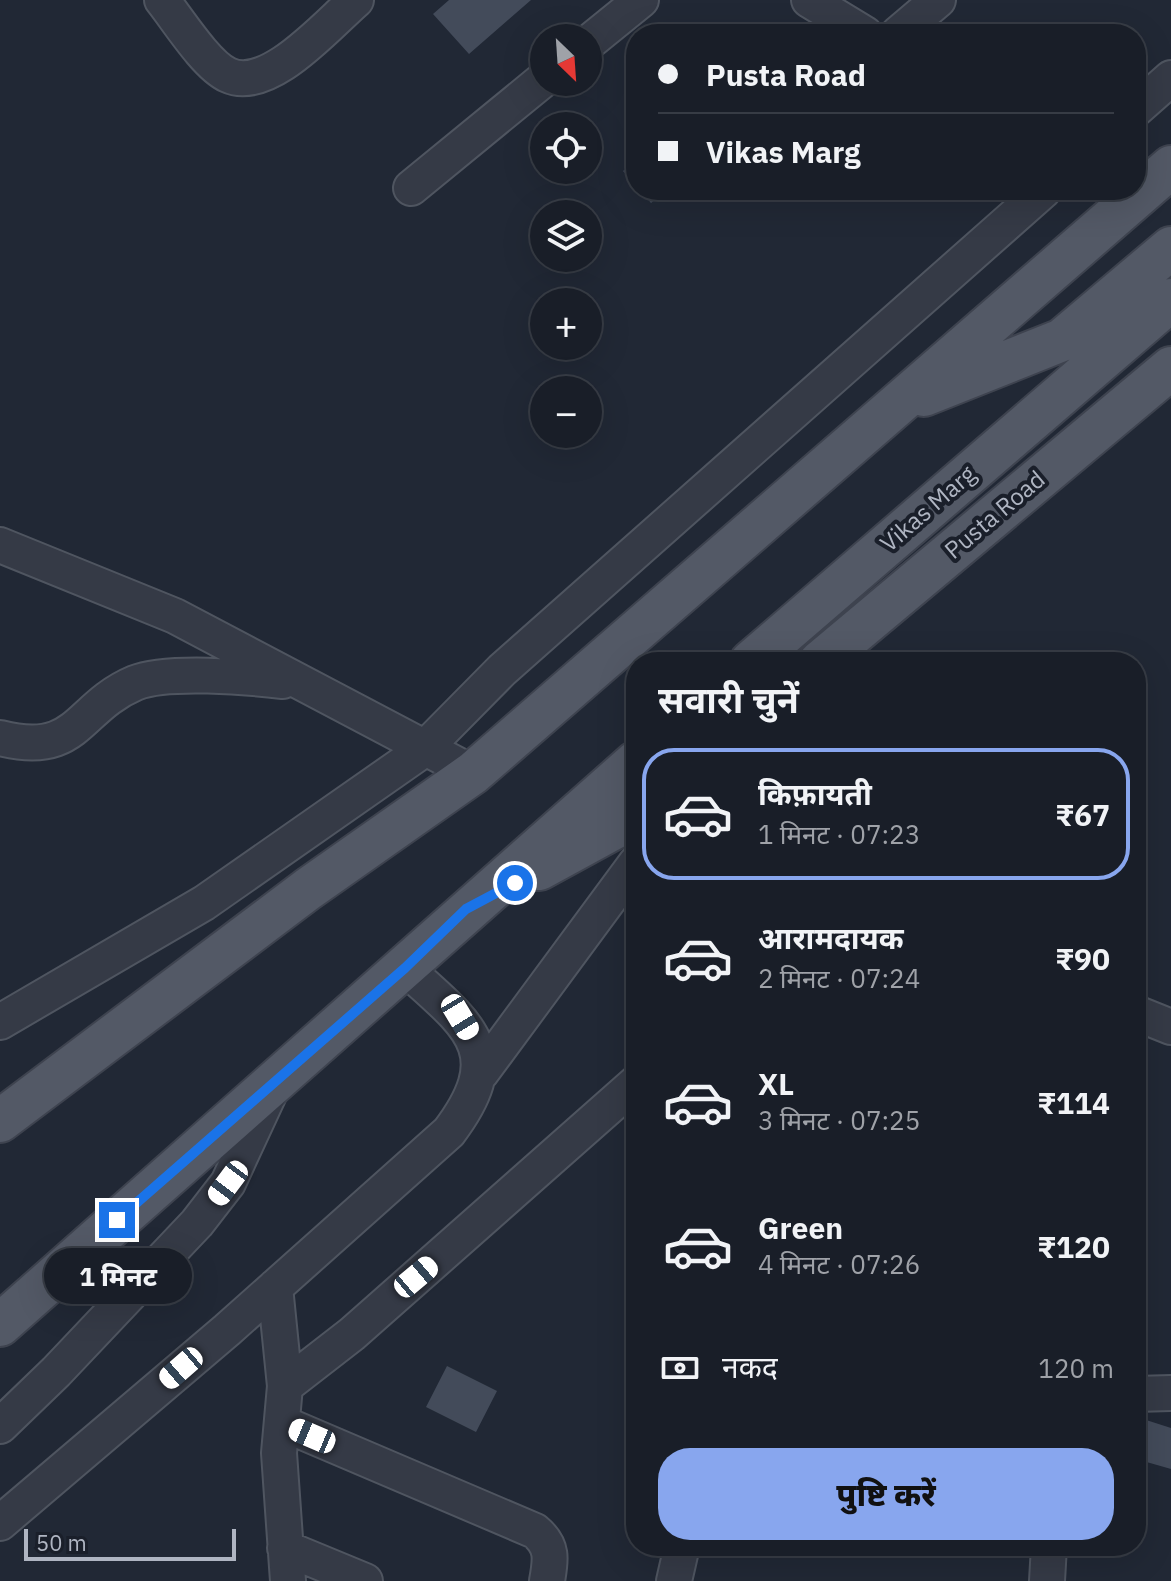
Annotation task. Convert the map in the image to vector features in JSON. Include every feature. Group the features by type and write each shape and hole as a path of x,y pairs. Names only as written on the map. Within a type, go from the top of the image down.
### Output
{"main road":[{"path":"1146,189 1171,167"},
{"path":"0,1121 308,889 473,773 1133,200"},
{"path":"893,408 1062,340 1162,273"},
{"name":"Vikas Marg","path":"762,652 1104,355 1162,273"},
{"path":"1104,355 1171,335"},
{"name":"Pusta Road","path":"832,652 1171,368"},
{"path":"0,1325 405,968 466,909 626,771"},
{"path":"466,909 626,821"}],"street":[{"path":"162,0 226,74 245,80 265,75 285,62 356,0"},
{"path":"602,32 641,0"},
{"path":"809,0 849,24"},
{"path":"910,24 938,0"},
{"path":"1146,100 1171,78"},
{"path":"411,188 530,90"},
{"path":"0,1022 204,903 423,750 502,670 1033,200"},
{"path":"0,545 175,616 295,682 354,707 423,750 473,773"},
{"path":"0,738 44,744 60,737 136,683 154,679 240,676 295,682"},
{"path":"0,1523 275,1287 449,1132 469,1105 481,1073 626,877"},
{"path":"405,968 460,1017 477,1045 481,1073"},
{"path":"1146,1017 1171,1027"},
{"path":"0,1426 197,1223 228,1183 274,1084"},
{"path":"285,1386 352,1334 626,1092"},
{"path":"275,1287 285,1386 279,1453 286,1565 365,1581"},
{"path":"1146,1394 1171,1393"},
{"path":"284,1424 535,1531 547,1541 551,1558 547,1581"},
{"path":"674,1581 680,1556"},
{"path":"1047,1581 1048,1556"}],"building":[{"path":"449,0 531,0 469,54 433,14"},
{"path":"447,1366 497,1391 476,1432 426,1407"},
{"path":"1146,1420 1171,1428 1171,1469 1146,1462"}],"route":[{"path":"117,1220 405,968 466,909 515,883"}]}
